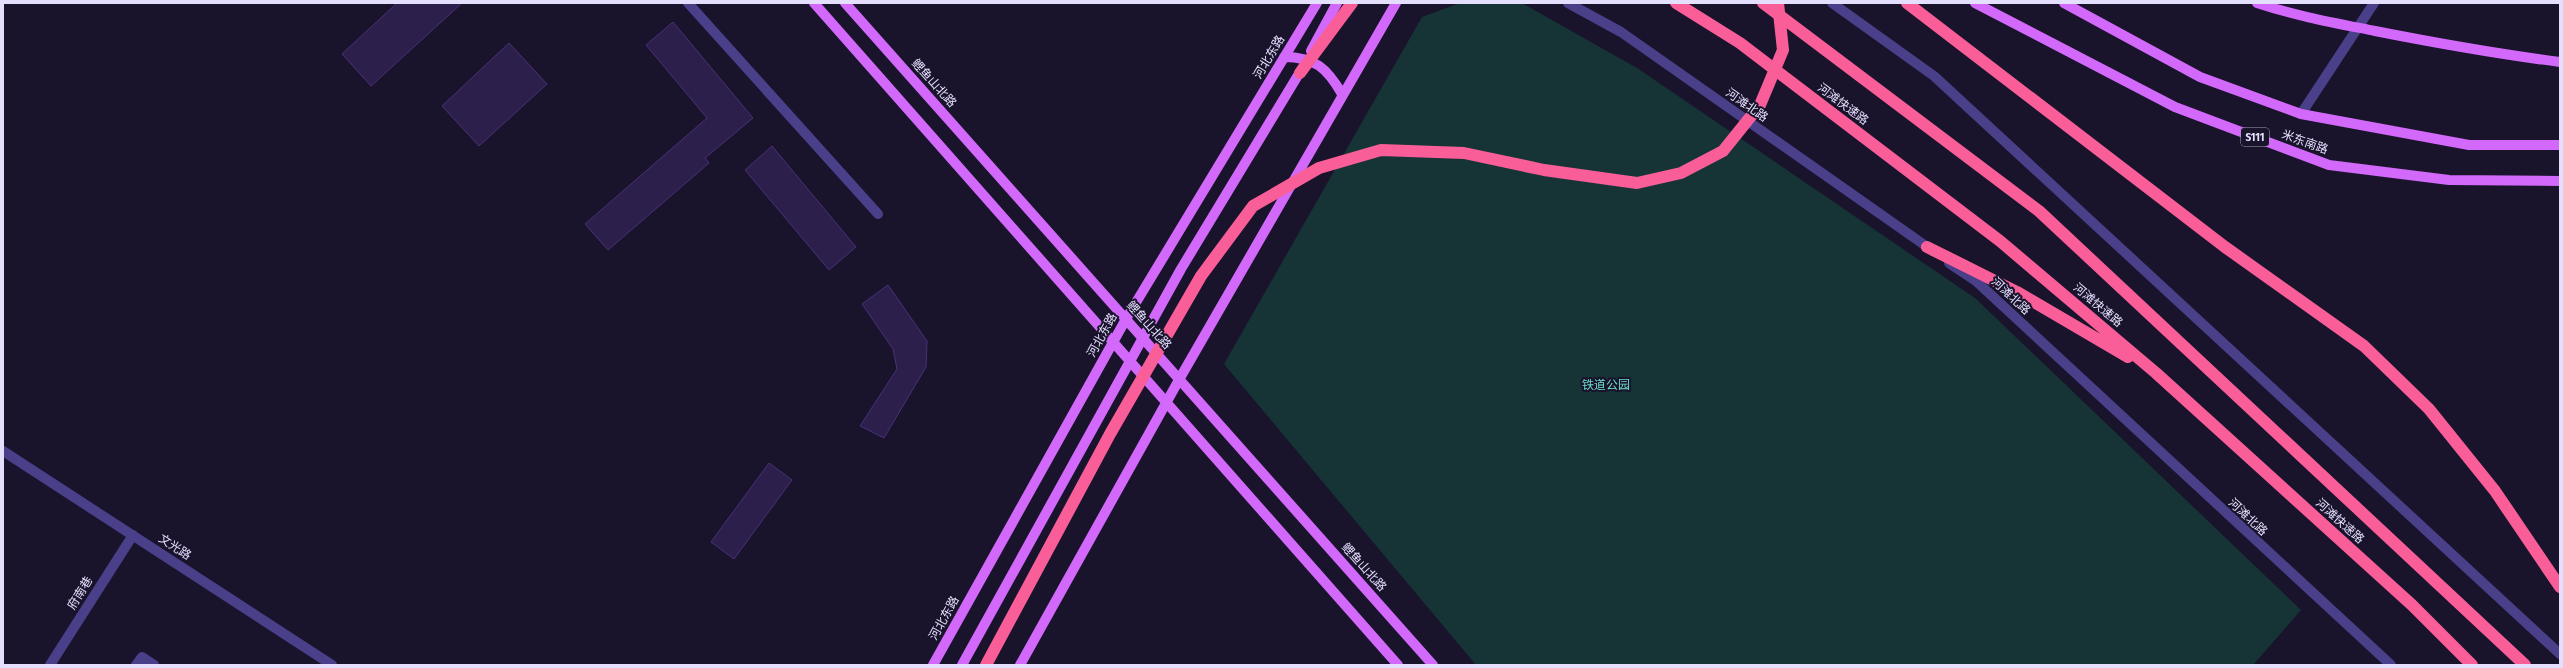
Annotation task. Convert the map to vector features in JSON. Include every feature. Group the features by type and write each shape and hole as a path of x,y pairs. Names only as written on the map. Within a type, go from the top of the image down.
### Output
{"highway":[{"path":"1300,74 1352,3"},
{"name":"河滩快速路","path":"1676,3 1740,43 2000,241 2156,373 2412,605 2472,665"},
{"name":"河滩快速路","path":"1763,3 2039,211 2525,665"},
{"path":"986,665 1110,434 1189,296 1201,276 1253,206 1319,168 1381,150 1464,153 1544,170 1637,183 1681,174 1723,151 1760,105 1783,50 1778,3"},
{"path":"1907,3 2225,246 2364,346 2429,409 2495,491 2560,587"},
{"path":"1927,247 2016,292 2156,373"}],"main road":[{"path":"814,3 1398,665"},
{"name":"鲤鱼山北路","path":"845,3 1180,378 1433,665"},
{"name":"河北东路","path":"933,665 1113,341 1316,3"},
{"path":"962,665 1181,268 1300,74 1337,3"},
{"path":"1020,665 1166,402 1342,94 1396,3"},
{"name":"米东南路","path":"1975,3 2175,107 2329,165 2449,180 2560,181"},
{"name":"米东南路","path":"2064,3 2200,77 2301,114 2469,145 2560,145"},
{"path":"2257,3 2290,14 2365,29 2479,51 2560,62"},
{"path":"1284,57 1297,57 1314,62 1329,73 1342,94"}],"street":[{"path":"688,3 878,214"},
{"name":"河滩北路","path":"1568,3 1621,32 1976,281 2391,665"},
{"path":"1832,3 1934,76 2560,654"},
{"path":"2301,114 2374,3"},
{"name":"文光路","path":"3,451 332,665"},
{"name":"府南巷","path":"50,665 132,535"},
{"path":"136,665 142,657 154,665"}],"green space":[{"name":"铁道公园","path":"1460,3 1522,3 1637,68 1975,298 2301,610 2253,665 1476,665 1224,364 1422,17"}],"building":[{"path":"397,3 462,3 371,86 342,54"},
{"path":"673,22 753,118 705,158 709,163 608,250 585,224 707,118 646,45"},
{"path":"509,43 547,84 479,146 442,106"},
{"path":"772,146 856,247 829,270 745,170"},
{"path":"888,285 927,341 926,367 884,438 860,426 897,369 893,349 862,304"},
{"path":"769,463 792,480 734,559 711,542"}]}
